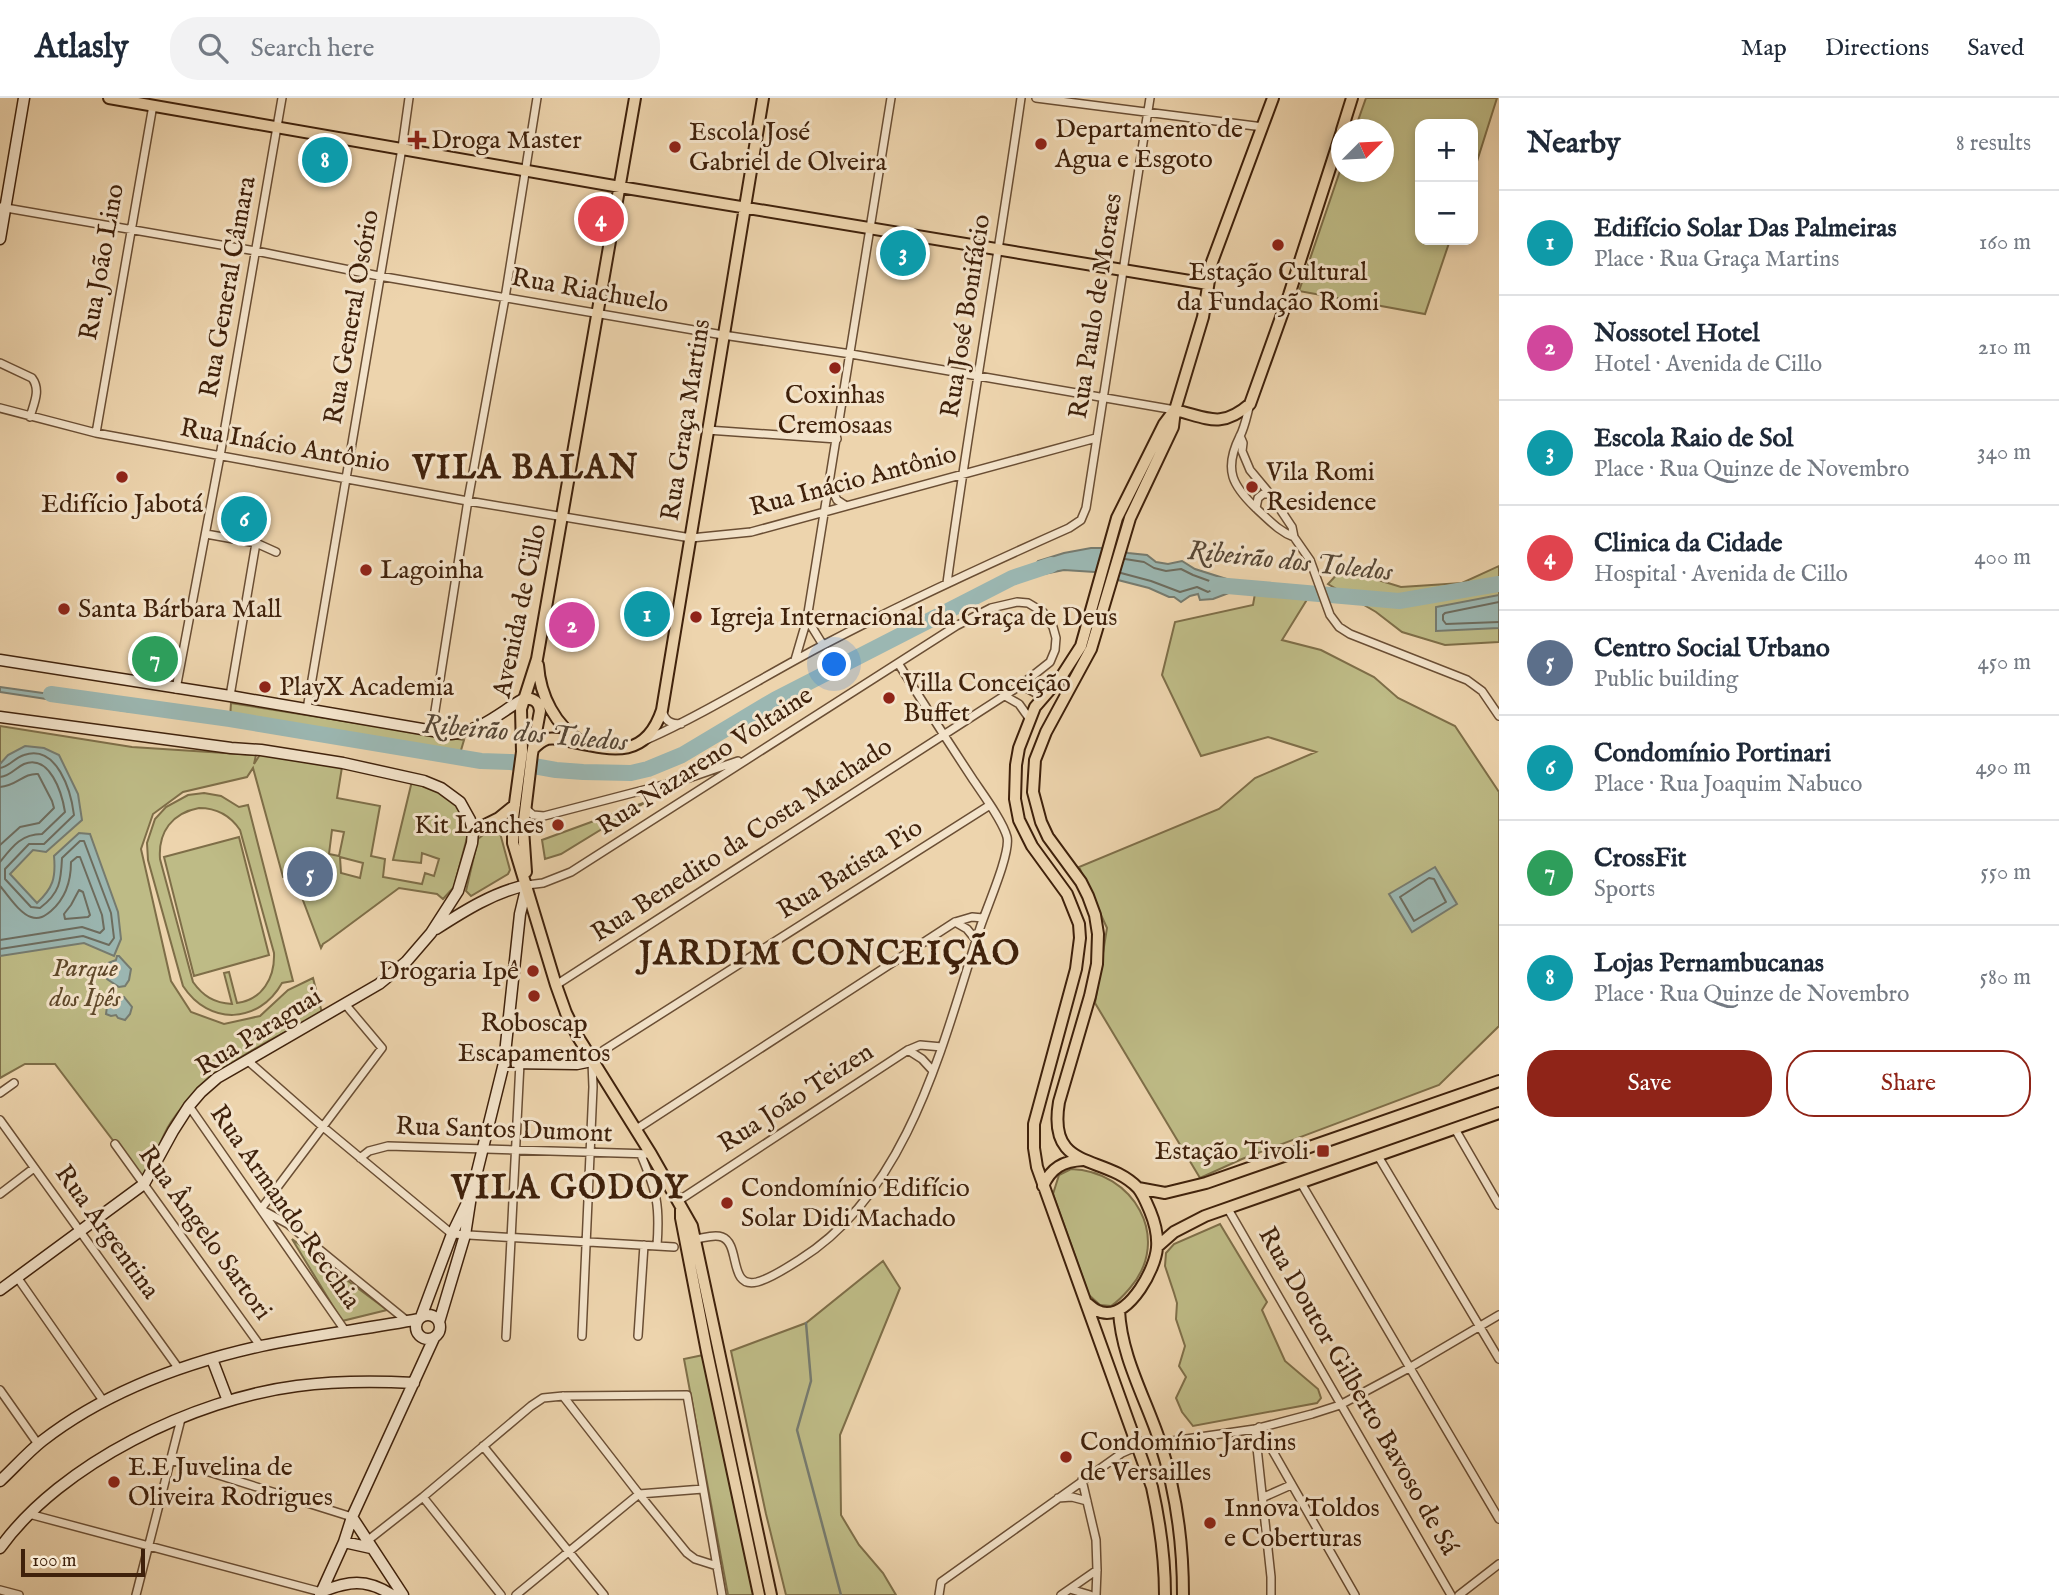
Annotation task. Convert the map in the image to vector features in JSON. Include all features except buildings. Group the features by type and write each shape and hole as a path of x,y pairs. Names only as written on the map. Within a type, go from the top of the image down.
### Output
{"main road":[{"path":"0,239 3,207 24,98"},
{"path":"110,98 154,102 277,128 1208,284"},
{"name":"Avenida de Cillo","path":"635,98 564,516 537,659 521,716 529,752 520,806 513,818 513,843 566,1013 635,1130 646,1155 692,1226 712,1350"},
{"name":"Rua Graça Martins","path":"642,742 657,724 662,710 763,98"},
{"path":"1273,98 1212,262 1203,317 1175,410 1164,424 1122,508 1091,649 1046,732 1035,760 1033,792 1036,808 1048,837 1088,896 1098,934 1097,964 1059,1102 1058,1132 1071,1153 1083,1160 1111,1171 1138,1188 1165,1192 1206,1183 1499,1081"},
{"path":"1345,119 1352,98"},
{"path":"1175,410 1223,420 1238,415 1250,404 1331,164"},
{"path":"1103,591 1081,646 1029,718 1016,765 1015,799 1019,820 1032,846 1067,894 1079,924 1080,938 1076,969 1034,1124 1034,1148 1043,1186 1088,1304 1152,1487 1161,1526 1165,1595"},
{"path":"537,659 539,682 552,711 565,729 587,745"},
{"path":"0,660 452,734 471,730 491,721 525,698 540,705 529,752"},
{"path":"1043,697 1051,712 1046,732"},
{"path":"0,717 261,750 413,778 441,788 460,802 473,831 520,806"},
{"path":"529,752 551,738 618,749 630,748 642,742"},
{"name":"Rua Paraguai","path":"0,1290 144,1184 189,1106 217,1078 345,1004 406,962 431,933 458,891 473,831"},
{"path":"321,1594 352,1517 439,1332 439,1322 465,1234 471,1196 504,1063 520,914 527,885"},
{"name":"Rua Paraguai","path":"431,933 473,906 527,885"},
{"path":"458,891 463,901 473,906"},
{"path":"504,1063 577,1064 593,1061"},
{"path":"1157,1247 1174,1232 1205,1216 1499,1113"},
{"path":"1043,1186 1046,1178 1059,1166 1066,1162 1083,1160"},
{"path":"1088,1304 1103,1312 1119,1310 1140,1290 1155,1259 1157,1247 1154,1222 1138,1188"},
{"path":"425,1359 418,1333 420,1318 452,1234 471,1196"},
{"path":"679,1204 771,1595"},
{"path":"1119,1310 1122,1339 1160,1443 1172,1485 1183,1561 1183,1595"},
{"path":"0,1481 38,1444 68,1423 104,1402 179,1369 261,1346 386,1326 429,1315 439,1322"},
{"path":"386,1326 418,1333 426,1339 434,1338"},
{"path":"712,1350 759,1595"},
{"path":"218,1375 229,1355"},
{"path":"212,1359 228,1401"},
{"path":"0,1548 29,1514 74,1476 150,1432 181,1419 228,1401 296,1386 378,1381 414,1383"},
{"path":"352,1517 403,1595"},
{"path":"344,1542 369,1544"},
{"path":"321,1594 342,1584 355,1582 387,1592 395,1583"}],"street":[{"name":"Rua General Câmara","path":"176,689 220,456 282,98"},
{"name":"Rua General Osório","path":"307,709 409,98"},
{"path":"432,730 468,500 505,298 537,98"},
{"path":"795,660 807,619 891,98"},
{"name":"Rua José Bonifácio","path":"947,583 1021,98"},
{"path":"1036,98 1264,127"},
{"name":"Rua Paulo de Moraes","path":"947,583 1069,528 1081,520 1086,508 1150,98"},
{"name":"Rua João Lino","path":"96,433 154,102"},
{"name":"Rua Riachuelo","path":"3,207 505,298 1175,410"},
{"path":"0,363 35,382 37,395 30,417"},
{"path":"1250,404 1230,459 1232,473 1238,488 1256,508 1285,534 1294,537"},
{"name":"Rua Inácio Antônio","path":"0,408 96,433 691,538 751,532 1096,438"},
{"path":"707,430 837,439"},
{"path":"1240,436 1242,451 1250,470 1292,527 1294,537 1310,560 1325,604 1334,621 1350,634 1472,684 1485,696 1499,716"},
{"path":"830,483 837,500 846,506"},
{"path":"1256,508 1258,498 1263,494 1270,494"},
{"path":"206,534 256,542 276,552"},
{"path":"230,696 256,542"},
{"path":"642,742 682,724 823,645 947,583"},
{"name":"Rua Nazareno Voltaine","path":"527,885 543,883 571,872 956,626 991,608 1023,602 1039,608 1047,617 1053,627 1056,644 1046,667 1021,685"},
{"path":"807,619 823,645"},
{"path":"696,1239 713,1236 726,1240 741,1278 748,1282 757,1282 807,1255 831,1237 853,1214 876,1183 907,1129 942,1047 1008,846 1006,833 990,805 898,663"},
{"path":"1021,685 1043,697"},
{"name":"Rua Benedito da Costa Machado","path":"556,985 1021,685"},
{"path":"1005,696 1019,704 1029,718"},
{"path":"662,710 664,718 669,722 682,724"},
{"path":"520,806 533,815 544,816 686,779 752,756"},
{"path":"686,779 692,794"},
{"name":"Rua Batista Pio","path":"593,1061 604,1050 990,805"},
{"path":"635,1130 955,922 972,917 983,918"},
{"path":"955,922 967,929 976,940"},
{"path":"345,1004 382,1048 261,1209 288,1224 407,1322"},
{"name":"Rua João Teizen","path":"679,1204 908,1051 920,1045 942,1047"},
{"path":"908,1051 922,1059 933,1071"},
{"path":"247,1060 452,1234 674,1247"},
{"path":"582,1336 593,1061"},
{"path":"506,1337 520,1063"},
{"path":"0,1093 14,1083"},
{"name":"Rua Armando Recchia","path":"189,1106 346,1332"},
{"name":"Rua Argentina","path":"0,1120 179,1369"},
{"path":"1455,1129 1499,1205"},
{"name":"Rua Ângelo Sartori","path":"115,1144 261,1346"},
{"name":"Rua Santos Dumont","path":"360,1158 369,1151 388,1146 646,1155"},
{"path":"646,1155 659,1215 657,1246"},
{"path":"1378,1156 1499,1359"},
{"path":"0,1194 34,1168"},
{"path":"1301,1183 1499,1519"},
{"name":"Rua Doutor Gilberto Bavoso de Sá","path":"1228,1209 1451,1595"},
{"path":"638,1336 644,1245"},
{"path":"17,1278 104,1402"},
{"path":"939,1595 941,1582 1122,1453 1138,1446 1257,1428 1340,1405 1499,1315"},
{"path":"0,1390 38,1444"},
{"path":"369,1544 530,1406 543,1398 687,1395 722,1595"},
{"path":"563,1396 687,1553 695,1559 717,1566"},
{"path":"136,1595 181,1419"},
{"path":"1257,1428 1355,1595"},
{"path":"1257,1428 1271,1577 1270,1595"},
{"path":"483,1446 604,1595"},
{"path":"171,1460 352,1517"},
{"path":"1070,1589 1093,1595 1097,1570 1096,1540 1082,1480"},
{"path":"1264,1497 1292,1485"},
{"path":"516,1595 639,1494 703,1489"},
{"path":"423,1497 501,1595"},
{"path":"1057,1498 1072,1497 1087,1501"},
{"path":"29,1514 321,1594"},
{"path":"1459,1595 1499,1564"},
{"path":"1061,1595 1097,1570"},
{"path":"0,1590 19,1595"}],"green space":[{"path":"1366,98 1497,98 1478,158 1478,119 1415,119 1415,245 1448,245 1425,314 1299,291 1336,182 1394,182 1394,119 1359,119"},
{"path":"1499,566 1499,642 1445,645 1402,632 1376,612 1328,584 1342,569 1401,587 1462,583"},
{"path":"1256,588 1311,593 1282,640 1321,650 1374,677 1398,698 1455,726 1499,792 1499,1026 1439,1085 1242,1159 1200,1178 1095,1003 1107,928 1079,867 1219,809 1255,778 1316,752 1268,737 1201,756 1162,675 1175,622 1253,605"},
{"path":"231,703 464,740 459,757 230,719"},
{"name":"Parque dos Ipês","path":"0,726 132,747 256,755 254,764 261,753 342,767 337,798 380,806 371,856 385,859 383,877 422,884 425,873 434,876 439,859 422,853 421,863 393,860 412,781 423,783 458,804 469,830 454,887 443,899 437,894 399,888 321,948 296,875 283,877 253,768 247,777 183,792 153,814 141,849 171,981 191,1012 224,1024 260,1016 288,990 313,978 322,1013 239,1058 202,1087 171,1122 143,1180 55,1064 25,1064 0,1078","holes":["332,830 344,832 339,856 329,854","340,857 363,863 360,878 341,873"]},
{"path":"204,793 221,796 239,807 248,805 293,981 282,983 272,997 247,1013 234,1015 206,1008 183,986 148,860 147,843 155,819 166,807 188,795","holes":["206,808 222,813 240,830 274,953 272,971 265,986 246,1001 237,1003 229,972 224,973 232,1004 210,998 193,982 160,859 161,840 174,819 189,811"]},
{"path":"646,802 561,854 545,859 542,840"},
{"path":"492,830 500,833 510,870 508,874 471,896 466,891 478,839"},
{"path":"239,837 269,955 194,976 164,857"},
{"path":"1071,1169 1093,1173 1112,1181 1128,1194 1140,1210 1147,1229 1148,1249 1142,1269 1130,1288 1111,1306 1100,1305 1089,1295 1053,1194 1059,1175"},
{"path":"1220,1224 1267,1302 1262,1310 1285,1361 1318,1389 1321,1398 1317,1403 1193,1426 1182,1412 1176,1398 1186,1377 1179,1366 1185,1346 1176,1319 1177,1303 1165,1266 1166,1253 1174,1244"},
{"path":"292,1239 387,1310 342,1321"},
{"path":"883,1261 900,1288 840,1435 841,1515 859,1545 883,1573 896,1595 786,1595 731,1351 806,1323"},
{"path":"708,1354 755,1595 728,1595 684,1359"}],"water":[{"path":"1091,548 1117,548 1128,553 1147,555 1156,562 1168,564 1182,561 1195,569 1236,582 1234,591 1213,599 1200,600 1198,594 1181,602 1149,588 1118,580 1110,573 1064,570 1039,575 1031,571 1038,561"},
{"path":"1499,595 1499,628 1436,631 1436,607"},
{"path":"0,687 215,719 132,712 0,692"},
{"path":"25,746 44,748 59,755 78,794 82,820 46,852 33,850 10,874 37,903 52,882 54,856 79,833 90,834 118,912 121,939 114,956 84,943 0,956 0,764 8,755"},
{"path":"1435,867 1457,904 1412,932 1389,894"},
{"path":"117,956 131,969 125,986 119,987 107,979 103,972 108,963 116,960"},
{"path":"124,997 132,1007 125,1020 106,1014 108,999"}],"waterway":[{"name":"Ribeirão dos Toledos","path":"51,694 230,719 481,761 511,762 556,770 631,773 682,755 776,699 1012,578 1051,565"},
{"name":"Ribeirão dos Toledos","path":"1216,585 1399,601 1499,584"},
{"path":"806,1323 811,1381 797,1430 841,1595"}],"place":[{"name":"Droga Master","path":"417,140"},
{"name":"Departamento de Agua e Esgoto","path":"1041,144"},
{"name":"Escola José Gabriel de Olveira","path":"675,147"},
{"name":"Lojas Pernambucanas","path":"325,160"},
{"name":"Clinica da Cidade","path":"601,219"},
{"name":"Estação Cultural da Fundação Romi","path":"1278,245"},
{"name":"Escola Raio de Sol","path":"903,253"},
{"name":"Coxinhas Cremosaas","path":"835,368"},
{"name":"Edifício Jabotá","path":"122,477"},
{"name":"Vila Romi Residence","path":"1252,487"},
{"name":"Condomínio Portinari","path":"244,519"},
{"name":"Lagoinha","path":"366,570"},
{"name":"Santa Bárbara Mall","path":"64,609"},
{"name":"Edifício Solar Das Palmeiras","path":"647,614"},
{"name":"Igreja Internacional da Graça de Deus","path":"696,617"},
{"name":"Nossotel Hotel","path":"572,625"},
{"name":"CrossFit","path":"155,659"},
{"name":"PlayX Academia","path":"265,687"},
{"name":"Villa Conceição Buffet","path":"889,698"},
{"name":"Kit Lanches","path":"558,825"},
{"name":"Centro Social Urbano","path":"310,874"},
{"name":"Drogaria Ipê","path":"533,971"},
{"name":"Roboscap Escapamentos","path":"534,996"},
{"name":"Estação Tivoli","path":"1323,1151"},
{"name":"Condomínio Edifício Solar Didi Machado","path":"727,1203"},
{"name":"Condomínio Jardins de Versailles","path":"1066,1457"},
{"name":"E.E Juvelina de Oliveira Rodrigues","path":"114,1482"},
{"name":"Innova Toldos e Coberturas","path":"1210,1523"}],"district":[{"name":"VILA BALAN","path":"526,469"},
{"name":"JARDIM CONCEIÇÃO","path":"830,955"},
{"name":"VILA GODOY","path":"570,1189"}]}
